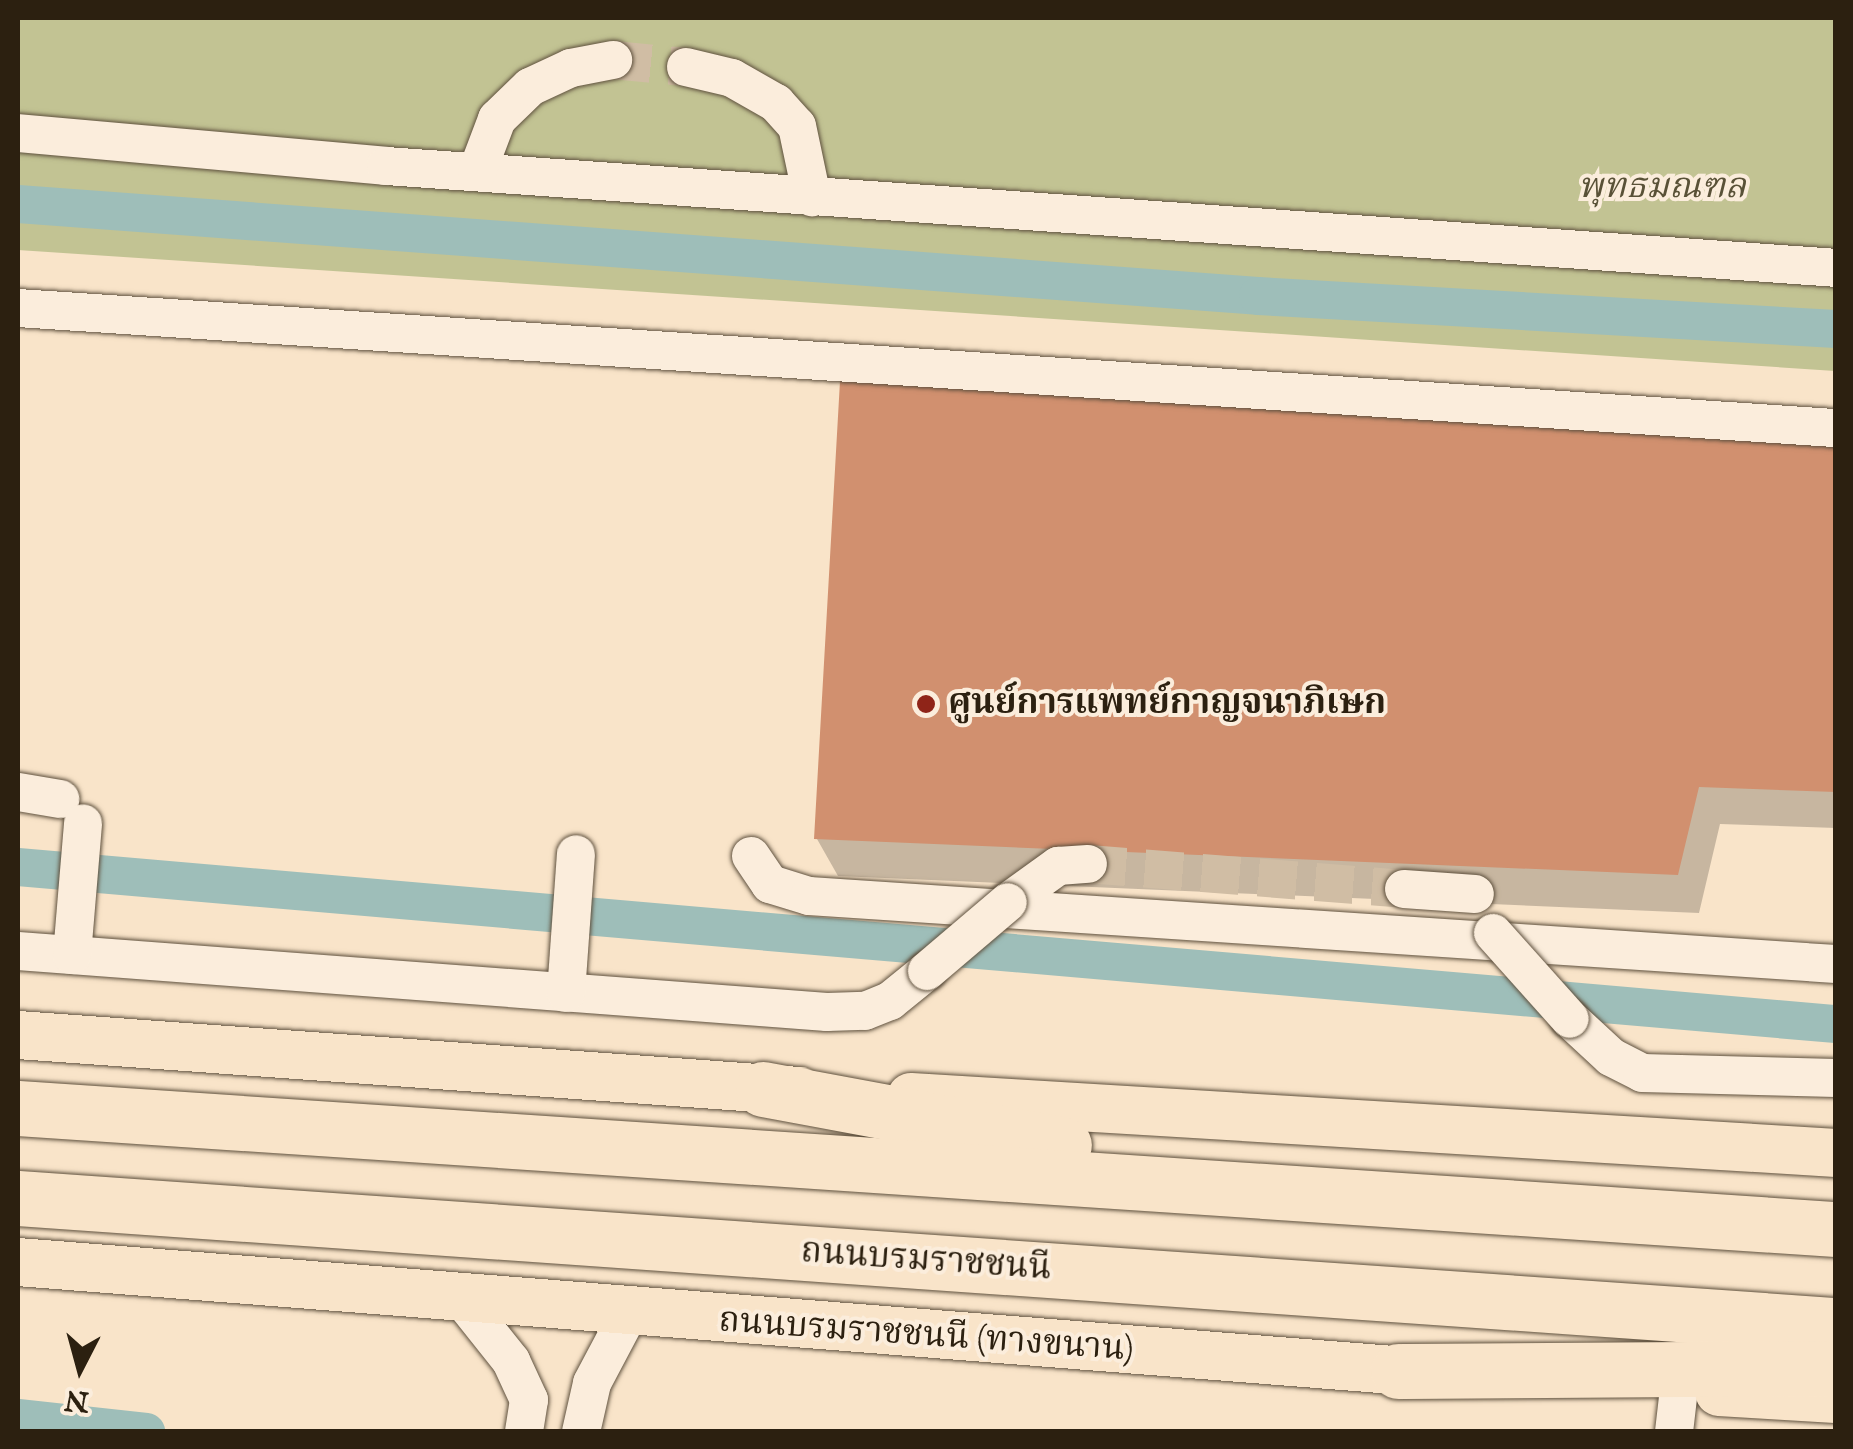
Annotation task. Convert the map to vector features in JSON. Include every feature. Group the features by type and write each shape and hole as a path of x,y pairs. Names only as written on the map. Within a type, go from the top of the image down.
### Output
{"highway":[{"path":"763,1088 1057,1144 1498,1206"},
{"path":"18,1108 1836,1229"},
{"name":"ถนนบรมราชชนนี","path":"18,1198 1836,1325"},
{"path":"1398,1371 1836,1368"}],"main road":[{"path":"18,1035 763,1088 1836,1152"},
{"name":"ถนนบรมราชชนนี (ทางขนาน)","path":"18,1262 1398,1371 1677,1410 1836,1399"}],"street":[{"path":"477,172 497,119 530,87 571,68 613,60"},
{"path":"686,67 732,78 776,103 797,126 812,196"},
{"path":"18,133 477,172 1836,268"},
{"path":"18,316 1836,428"},
{"path":"18,792 75,821 77,904 72,955"},
{"path":"751,856 770,884 809,896 1836,964"},
{"path":"18,951 865,1011 890,1001 1008,902 1058,866 1088,864"},
{"path":"566,992 575,865"},
{"path":"1404,889 1477,883 1493,933 1611,1057 1642,1073 1836,1078"},
{"path":"460,1297 511,1361 526,1416"},
{"path":"583,1419 629,1313"}],"green space":[{"name":"พุทธมณฑล","path":"18,18 1835,18 1835,371 18,250"}],"building":[{"path":"840,381 1836,443 1836,792 1699,787 1678,875 814,839"}],"waterway":[{"path":"18,204 1258,296 1836,329"},
{"path":"18,867 1836,1024"},
{"path":"18,1418 146,1432"}],"tunnel":[{"path":"613,60 686,67"},
{"path":"1088,864 1404,889"}],"place":[{"name":"ศูนย์การแพทย์กาญจนาภิเษก","path":"926,704"}]}
